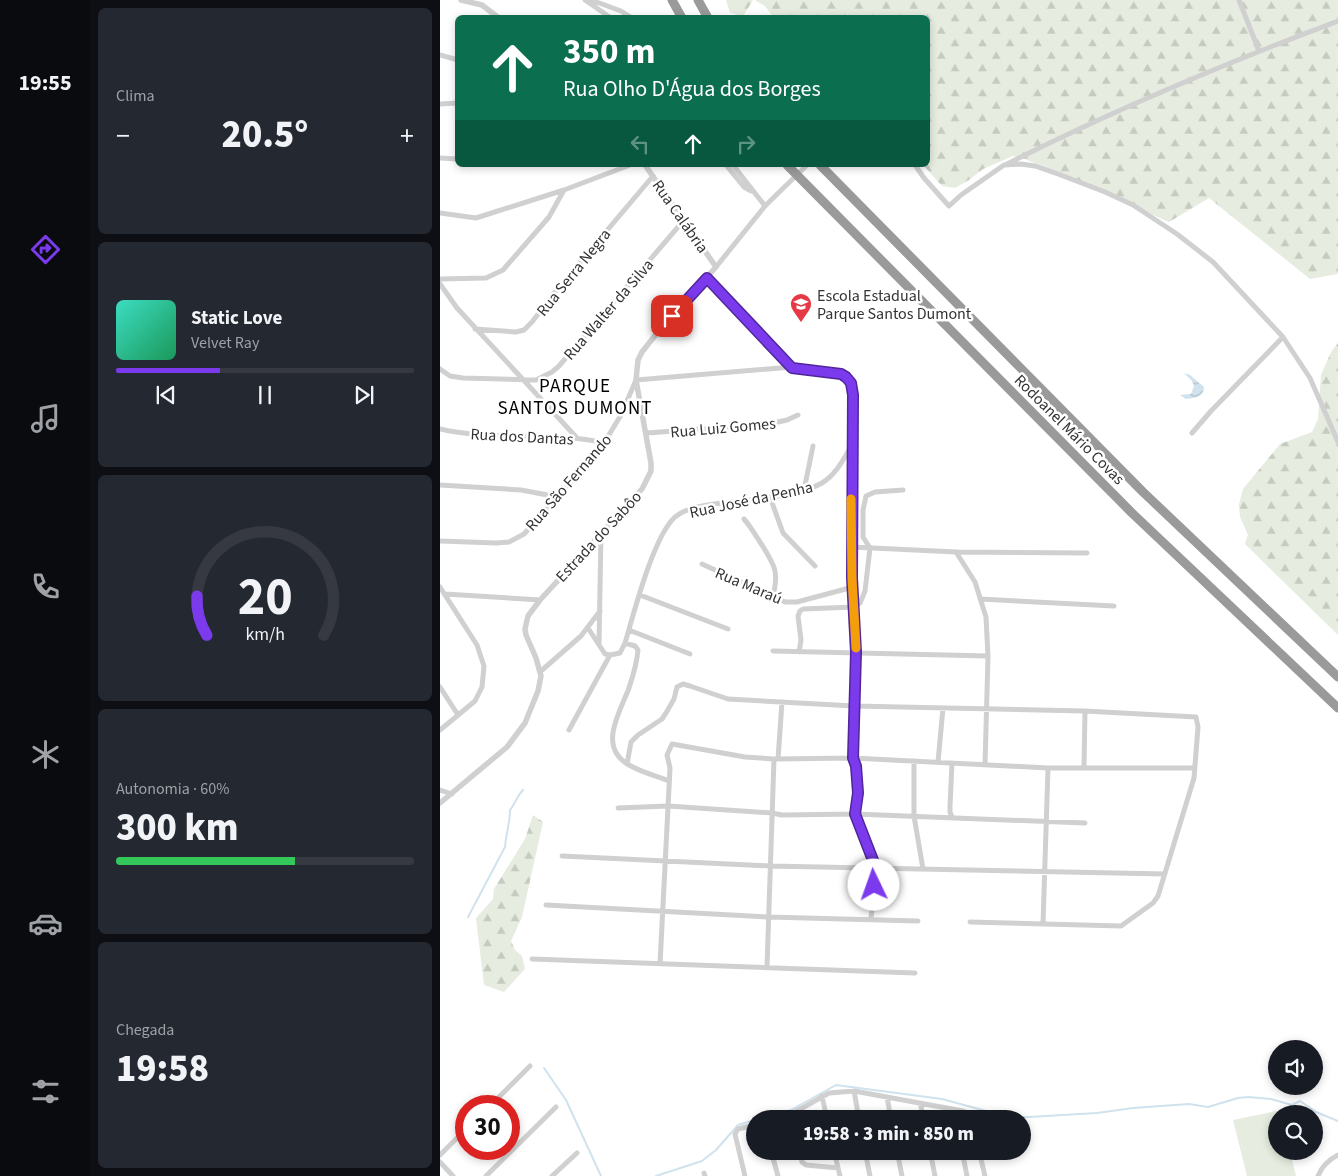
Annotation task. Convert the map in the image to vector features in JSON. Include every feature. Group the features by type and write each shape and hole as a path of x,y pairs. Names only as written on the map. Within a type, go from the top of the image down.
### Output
{"highway":[{"path":"672,0 680,15"},
{"path":"698,0 706,15"},
{"name":"Rodoanel Mário Covas","path":"789,167 1125,506 1338,708"},
{"name":"Rodoanel Mário Covas","path":"822,167 1143,492 1338,677"}],"street":[{"path":"461,0 482,3 496,15"},
{"path":"585,0 607,15"},
{"path":"591,0 622,11 628,15"},
{"path":"1239,0 1259,51"},
{"path":"916,167 949,206 961,195 1004,165 1068,133 1259,51 1338,21"},
{"path":"440,55 455,59"},
{"path":"440,104 455,103"},
{"path":"440,158 455,160"},
{"path":"1004,165 1035,166 1105,192 1133,205 1177,234 1213,262 1283,337 1310,378 1338,442"},
{"path":"440,214 476,218 564,190 625,167"},
{"name":"Rua Calábria","path":"646,167 716,267"},
{"path":"728,167 744,187 754,192"},
{"path":"734,167 765,206"},
{"name":"Estrada do Sabôo","path":"541,671 529,646 525,629 528,616 540,600 642,489 651,471 647,433 636,380 638,360 642,352 707,278 765,206 805,167"},
{"name":"Rua Serra Negra","path":"475,329 516,332 524,330 653,176"},
{"path":"440,278 486,278 503,270 549,217 564,190"},
{"name":"Rua Walter da Silva","path":"440,369 450,376 456,377 523,380 542,378 560,366 684,220"},
{"path":"707,278 792,368"},
{"path":"440,284 456,308 577,438"},
{"path":"1192,433 1211,410 1283,337"},
{"path":"636,380 792,368 834,372 846,377 851,383 853,395 852,587 856,652 853,758 856,766 858,793 855,814 876,868 871,920"},
{"name":"Rua São Fernando","path":"440,541 509,542 524,534 605,443 621,415 636,380"},
{"name":"Rua Luiz Gomes","path":"647,433 769,424 787,420 798,415"},
{"name":"Rua dos Dantas","path":"440,429 463,433 577,438 605,443"},
{"name":"Rua José da Penha","path":"625,643 656,549 674,518 687,510 699,506 770,497 804,490 823,483 832,475 852,444"},
{"path":"804,490 813,446"},
{"path":"440,485 521,490 558,496"},
{"path":"799,652 801,640 798,616 800,611 804,609 854,607 860,603 865,591 870,548 864,537 863,510 866,496 875,492 903,490"},
{"path":"770,497 783,533 815,566"},
{"path":"744,519 773,563 777,578 773,596"},
{"path":"599,644 601,533"},
{"path":"852,547 956,552 1088,553"},
{"path":"956,552 975,582 986,617 988,656 985,765"},
{"name":"Rua Maraú","path":"702,564 785,602 797,602 852,587"},
{"path":"440,587 477,645 484,666 482,687 475,701 440,730"},
{"path":"445,594 540,600"},
{"path":"640,595 728,628"},
{"path":"980,599 1114,606"},
{"path":"440,803 496,758 517,736 538,691 541,682 541,671 588,628 600,611"},
{"path":"588,628 603,651 610,655 620,653 625,643 636,646 638,654 633,676 614,724 612,740 617,753 627,764 669,781"},
{"path":"629,630 690,654"},
{"path":"773,651 988,656"},
{"path":"569,730 610,655"},
{"path":"627,764 631,742 662,719 671,705 676,686 680,685 690,686 728,699 854,706 1086,711 1196,717 1198,727 1194,778 1158,896 1154,903 1121,926 970,922"},
{"path":"440,687 458,715"},
{"path":"766,967 772,813 782,702"},
{"path":"938,762 943,708"},
{"path":"1084,768 1086,711"},
{"path":"660,964 670,768 667,755 672,744 745,757 776,759 853,758 1048,768 1195,768"},
{"path":"914,761 914,816 923,869"},
{"path":"952,763 950,806 952,817"},
{"path":"1043,924 1048,768"},
{"path":"440,790 452,794"},
{"path":"618,808 668,806 782,815 855,814 1085,824"},
{"path":"562,856 770,866 1164,874"},
{"path":"546,905 768,917 918,921"},
{"path":"532,959 915,972"},
{"path":"501,1095 530,1066"},
{"path":"798,1110 822,1096 838,1091 854,1091 952,1110"},
{"path":"854,1091 857,1110"},
{"path":"822,1096 825,1110"},
{"path":"887,1097 889,1110"},
{"path":"920,1103 922,1110"},
{"path":"486,1176 556,1107"},
{"path":"745,1176 735,1137 738,1129 746,1127"},
{"path":"440,1155 455,1141"},
{"path":"552,1176 576,1153"},
{"path":"1318,1176 1327,1162 1338,1155"},
{"path":"774,1160 778,1176"},
{"path":"802,1160 806,1164 838,1168"},
{"path":"836,1160 840,1176"},
{"path":"867,1160 870,1176"},
{"path":"899,1160 902,1176"},
{"path":"932,1160 935,1176"},
{"path":"964,1160 967,1176"},
{"path":"981,1160 985,1176"},
{"path":"440,1162 454,1176"},
{"path":"440,1173 446,1168"}],"green space":[{"path":"726,0 753,0 744,15 730,13"},
{"path":"755,0 1338,0 1338,274 1310,279 1209,198 1169,222 1025,159 1013,156 983,169 955,188 942,186 925,167 930,167 930,15 772,15 765,6"},
{"path":"1338,343 1338,635 1245,544 1248,534 1240,517 1239,504 1243,489 1280,444 1312,432 1318,419 1321,375 1331,352"},
{"path":"533,815 543,822 522,917 511,941 515,950 522,956 525,969 504,992 484,985 476,918 493,899 494,889 525,839"},
{"path":"1268,1113 1268,1160 1292,1160 1296,1176 1247,1176 1233,1120"}],"water":[{"path":"1184,373 1190,375 1204,387 1200,395 1186,399 1180,395 1191,394 1194,386"}],"waterway":[{"path":"468,917 505,847 510,810 523,790"},
{"path":"544,1068 566,1100 601,1176"},
{"path":"791,1110 836,1085 942,1099 983,1110"},
{"path":"1031,1117 1189,1104 1208,1107 1248,1097 1271,1099 1292,1105 1300,1101 1316,1112 1338,1121"},
{"path":"656,1176 702,1161 716,1150 738,1125 746,1123"}],"slow traffic":[{"path":"851,499 852,587 856,648"}],"place":[{"name":"Escola Estadual Parque Santos Dumont","path":"801,323"}],"district":[{"name":"PARQUE SANTOS DUMONT","path":"575,396"}],"route":[{"path":"672,316 707,278 792,368 834,372 846,377 851,383 854,407 851,519 852,587 856,652 853,758 856,766 858,793 855,814 876,868 874,885"}]}
